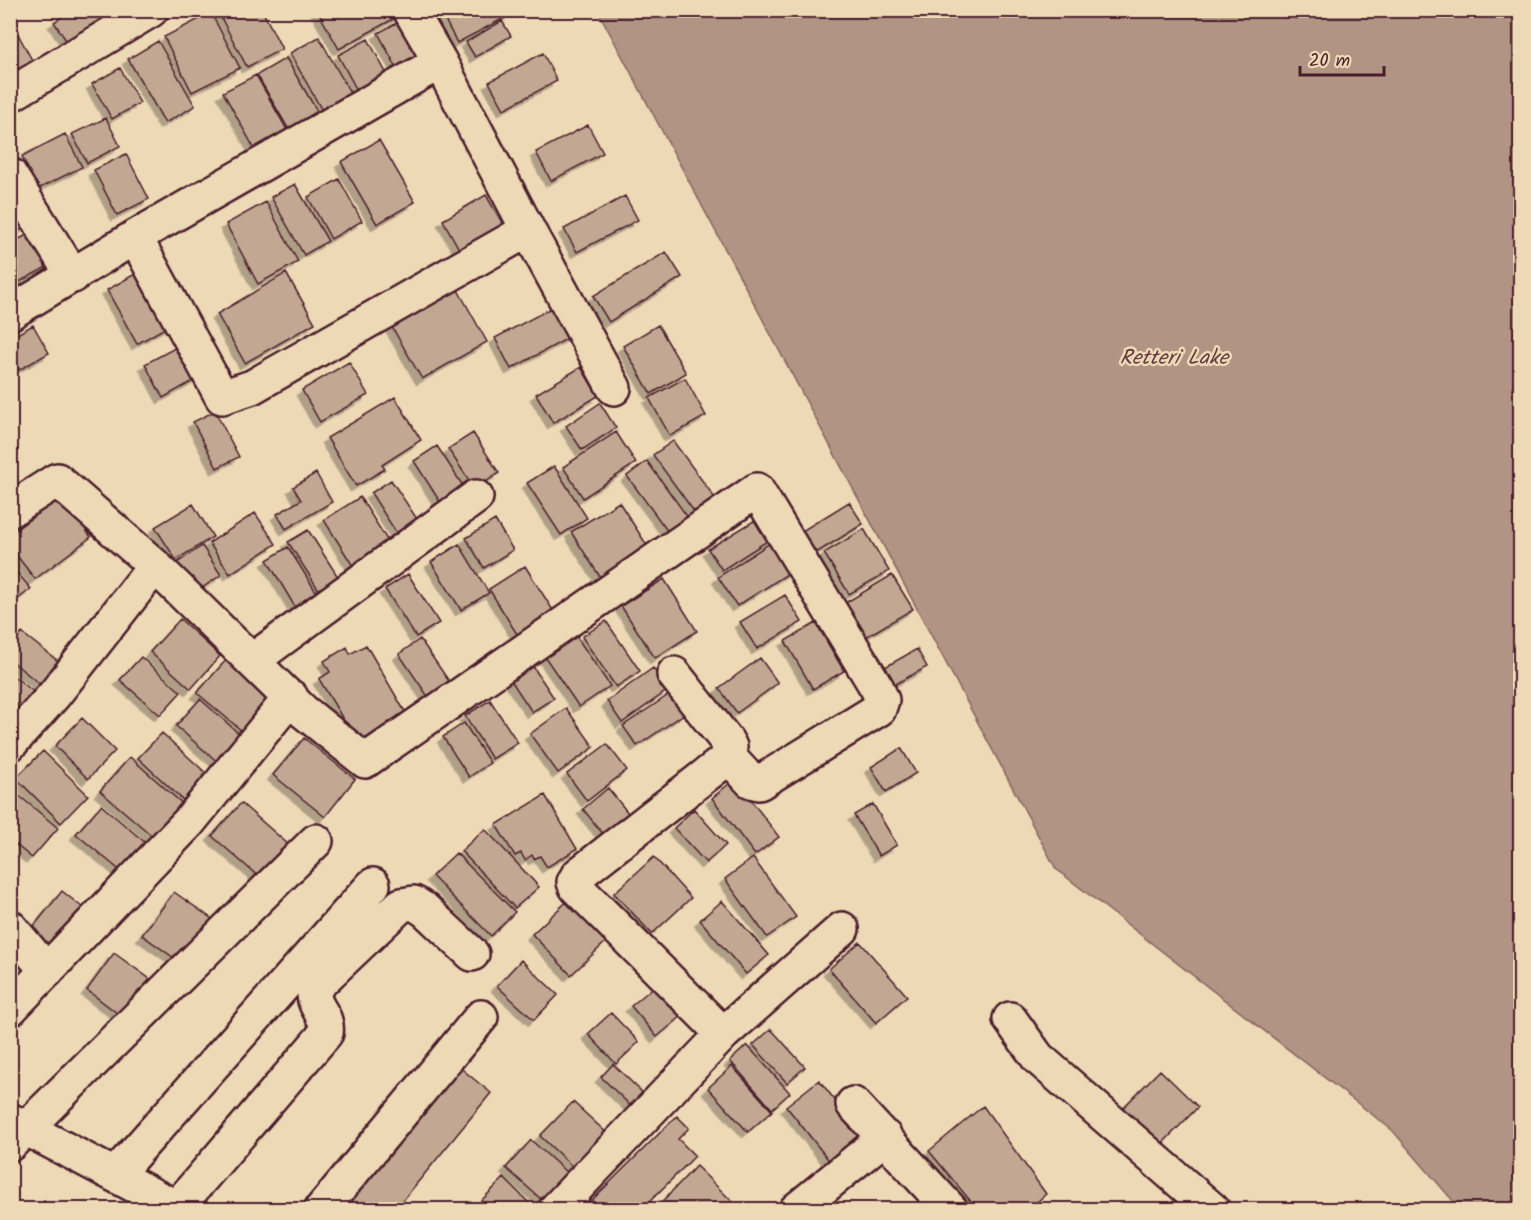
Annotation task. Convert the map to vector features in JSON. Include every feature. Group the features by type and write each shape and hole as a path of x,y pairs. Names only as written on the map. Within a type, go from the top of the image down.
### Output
{"street":[{"path":"410,10 614,388"},
{"path":"10,95 141,13"},
{"path":"10,313 135,237 440,62"},
{"path":"10,175 73,276"},
{"path":"135,237 222,397 252,387 528,230"},
{"path":"10,510 57,480 156,566 303,711 365,761 757,490 877,688 882,700 879,709 759,783 751,781 729,757"},
{"path":"253,660 476,497"},
{"path":"10,744 54,695 156,566"},
{"path":"674,674 726,740 730,747 729,757 578,875 574,882 576,887 723,1034"},
{"path":"10,1009 189,822 291,697"},
{"path":"316,841 16,1131 115,1175 179,1208 326,1033 326,1019 313,1000 318,984 401,905 414,903 425,910 472,954"},
{"path":"115,1175 373,885"},
{"path":"10,927 47,971"},
{"path":"555,1209 723,1034 842,929"},
{"path":"321,1209 481,1017"},
{"path":"1010,1019 1038,1058 1213,1209"},
{"path":"853,1104 951,1209"},
{"path":"816,1203 885,1137"}],"water":[{"name":"Retteri Lake","path":"598,11 1520,11 1520,1209 1460,1209 1392,1130 1056,869"}],"building":[{"path":"73,10 105,10 114,25 73,51 54,22"},
{"path":"220,10 262,10 282,49 247,67 218,12"},
{"path":"317,10 401,10 402,14 339,49"},
{"path":"444,10 508,10 510,15 457,43 441,12"},
{"path":"211,13 240,68 192,92 164,37"},
{"path":"404,19 425,59 399,72 378,33"},
{"path":"502,21 511,36 475,57 466,42"},
{"path":"12,23 33,62 10,74 10,24"},
{"path":"319,37 353,98 324,114 290,53"},
{"path":"368,39 391,82 361,98 338,55"},
{"path":"158,41 195,106 165,123 128,59"},
{"path":"543,53 557,81 504,109 489,82"},
{"path":"286,58 321,118 292,135 257,75"},
{"path":"120,68 140,103 112,119 92,84"},
{"path":"256,75 287,130 254,148 223,92"},
{"path":"106,118 120,146 87,163 72,134"},
{"path":"588,125 603,153 551,181 536,152"},
{"path":"65,134 82,167 38,189 22,156"},
{"path":"379,140 415,202 377,224 341,162"},
{"path":"126,154 149,199 117,215 94,170"},
{"path":"339,179 362,221 331,239 308,197"},
{"path":"295,184 328,241 304,255 271,197"},
{"path":"486,195 507,231 463,256 443,220"},
{"path":"10,196 32,224 10,235"},
{"path":"625,196 638,220 577,252 564,229"},
{"path":"266,202 298,262 258,284 226,224"},
{"path":"36,230 54,263 10,287 10,244"},
{"path":"666,252 682,277 609,322 593,296"},
{"path":"147,267 177,321 137,344 107,290"},
{"path":"286,273 315,323 245,363 217,314"},
{"path":"458,290 487,342 422,379 392,327"},
{"path":"555,306 572,336 511,369 495,338"},
{"path":"33,325 49,353 19,370 10,354 10,338"},
{"path":"658,325 686,373 651,394 623,346"},
{"path":"184,343 202,376 163,398 145,364"},
{"path":"349,362 368,395 320,422 302,390"},
{"path":"581,367 598,396 553,423 536,394"},
{"path":"685,378 706,416 670,436 649,398"},
{"path":"395,397 421,440 382,465 385,469 356,486 327,438"},
{"path":"600,403 616,428 582,450 566,426"},
{"path":"215,411 239,457 217,468 193,422"},
{"path":"616,432 636,463 583,498 563,467"},
{"path":"473,433 499,473 475,489 448,449"},
{"path":"673,441 718,502 698,517 653,455"},
{"path":"437,446 467,492 444,508 414,461"},
{"path":"647,461 694,526 674,540 627,476"},
{"path":"554,466 587,518 561,535 527,483"},
{"path":"316,473 332,502 286,529 277,514 301,500 293,487"},
{"path":"391,480 417,519 409,525 412,529 399,537 371,493"},
{"path":"61,496 91,537 35,579 10,547 10,534"},
{"path":"360,497 389,543 353,566 324,520"},
{"path":"619,502 652,553 604,583 571,532"},
{"path":"849,502 863,524 816,553 802,531"},
{"path":"193,504 213,537 176,560 155,527"},
{"path":"255,513 276,544 230,574 209,543"},
{"path":"762,516 775,536 722,570 708,549"},
{"path":"495,520 513,550 484,568 466,538"},
{"path":"864,529 889,571 849,594 824,553"},
{"path":"308,530 342,583 322,595 288,542"},
{"path":"773,541 792,571 737,606 718,577"},
{"path":"459,544 489,593 461,610 431,562"},
{"path":"202,546 221,575 196,592 177,563"},
{"path":"288,547 320,598 298,612 267,560"},
{"path":"10,564 31,589 10,605"},
{"path":"525,566 556,615 520,639 489,589"},
{"path":"408,574 439,623 416,637 385,589"},
{"path":"892,575 913,609 861,640 840,606"},
{"path":"664,579 697,631 655,658 621,606"},
{"path":"785,595 802,622 757,649 740,622"},
{"path":"180,619 220,656 191,689 150,652"},
{"path":"606,621 640,671 616,687 582,637"},
{"path":"816,623 844,671 813,689 785,641"},
{"path":"22,633 63,665 45,688 10,660 10,648"},
{"path":"576,636 610,686 579,707 545,657"},
{"path":"420,639 455,690 433,704 399,654"},
{"path":"366,645 407,715 358,744 319,679 330,672 324,661 347,647 350,654"},
{"path":"917,649 927,667 888,688 878,671"},
{"path":"141,657 181,692 160,715 120,680"},
{"path":"760,658 778,683 737,713 719,688"},
{"path":"227,659 278,702 248,736 197,693"},
{"path":"530,662 554,698 532,712 508,676"},
{"path":"653,668 668,690 622,723 607,701"},
{"path":"10,673 39,696 21,717 10,708"},
{"path":"670,694 684,714 637,746 623,726"},
{"path":"200,699 244,738 220,764 176,726"},
{"path":"490,700 518,743 492,759 465,716"},
{"path":"566,708 594,747 558,773 530,734"},
{"path":"82,718 115,751 88,779 55,746"},
{"path":"464,723 490,763 469,777 443,737"},
{"path":"162,733 207,774 183,800 138,758"},
{"path":"304,738 355,779 325,817 273,775"},
{"path":"607,744 627,770 587,801 567,774"},
{"path":"901,748 916,773 886,792 871,767"},
{"path":"43,751 88,795 61,823 16,778"},
{"path":"130,757 186,807 157,840 100,791"},
{"path":"735,779 779,837 755,855 712,798"},
{"path":"10,788 58,828 32,858 10,840"},
{"path":"608,788 632,818 607,839 583,809"},
{"path":"545,795 577,849 547,867 540,856 534,859 532,855 525,860 521,853 515,856 496,825"},
{"path":"241,803 297,852 268,885 212,836"},
{"path":"873,804 897,845 879,856 854,815"},
{"path":"101,805 147,844 123,873 76,834"},
{"path":"694,809 726,845 706,863 674,828"},
{"path":"485,829 539,887 515,908 461,851"},
{"path":"456,853 515,912 491,936 432,876"},
{"path":"654,857 691,898 652,934 614,893"},
{"path":"753,858 796,917 767,937 725,879"},
{"path":"62,891 88,912 56,952 30,931"},
{"path":"174,892 215,921 184,965 142,935"},
{"path":"576,893 614,934 571,975 532,934"},
{"path":"722,901 769,955 746,974 700,920"},
{"path":"860,942 907,996 876,1023 829,969"},
{"path":"114,953 150,979 121,1016 87,990"},
{"path":"521,960 558,995 534,1020 497,986"},
{"path":"656,985 682,1016 657,1037 631,1006"},
{"path":"611,1013 639,1042 616,1064 588,1034"},
{"path":"771,1029 805,1067 787,1083 753,1045"},
{"path":"747,1045 790,1093 772,1109 730,1061"},
{"path":"613,1064 648,1098 635,1110 601,1077"},
{"path":"458,1066 491,1093 395,1210 340,1210"},
{"path":"732,1066 772,1111 748,1132 708,1088"},
{"path":"1160,1070 1198,1107 1159,1147 1121,1110"},
{"path":"819,1080 864,1137 831,1163 786,1106"},
{"path":"573,1102 610,1136 577,1171 540,1136"},
{"path":"983,1106 1046,1194 1028,1210 978,1210 929,1151"},
{"path":"677,1116 689,1128 678,1139 695,1156 641,1210 593,1210 588,1204"},
{"path":"531,1140 566,1172 542,1200 506,1168"},
{"path":"696,1166 741,1210 654,1210"},
{"path":"504,1178 531,1205 526,1210 472,1210"},
{"path":"44,1201 54,1210 36,1210"}]}
